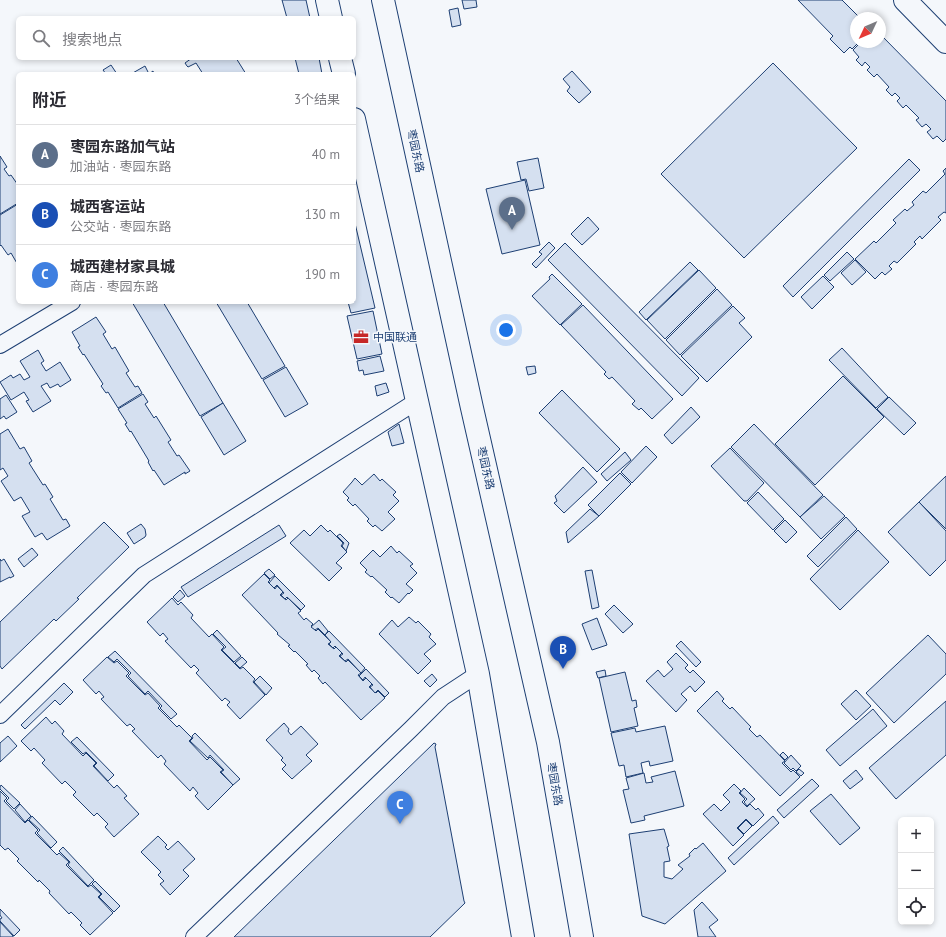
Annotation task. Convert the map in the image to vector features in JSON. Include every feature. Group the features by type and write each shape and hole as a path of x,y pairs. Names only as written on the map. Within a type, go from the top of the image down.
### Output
{"main road":[{"path":"327,0 331,16"},
{"name":"枣园东路","path":"383,0 472,408 548,742 582,937"},
{"path":"905,0 946,42"},
{"path":"340,60 344,72"},
{"path":"356,131 478,674 522,937"}],"street":[{"path":"0,345 69,304"},
{"path":"0,715 144,575 417,400"},
{"path":"194,937 443,697 478,674"}],"building":[{"path":"282,0 306,0 310,16 286,16"},
{"path":"462,0 476,0 477,7 464,9"},
{"path":"798,0 842,0 854,12 850,12 850,47 844,53 830,39 833,36"},
{"path":"458,8 461,25 452,27 449,10"},
{"path":"886,40 946,101 946,139 943,142 937,136 933,139 927,132 931,129 926,124 922,127 916,120 919,118 906,105 903,108 897,101 900,98 895,93 892,96 886,90 889,87 877,74 874,77 867,70 870,67 865,62 862,66 856,60 859,57 853,50 855,48 886,48"},
{"path":"189,60 237,60 245,72 202,72 196,63 188,67 185,63"},
{"path":"296,60 319,60 322,72 298,72"},
{"path":"773,63 857,148 744,258 661,174"},
{"path":"111,65 116,72 104,72 103,70"},
{"path":"145,66 148,72 134,72"},
{"path":"572,71 591,92 579,103 567,91 570,87 563,79"},
{"path":"0,156 7,167 4,169 16,182 16,204 0,214"},
{"path":"538,158 544,188 529,191 526,179 521,180 517,162"},
{"path":"909,159 920,170 793,297 783,286"},
{"path":"946,168 946,213 944,212 938,217 941,220 922,239 920,236 914,242 916,244 897,263 894,261 889,266 892,269 885,275 882,272 875,279 855,259 874,241 876,243 896,223 893,220 905,209 907,211 914,205 912,202 923,191 926,193 945,174 943,171"},
{"path":"525,180 540,245 502,254 486,189"},
{"path":"16,205 16,262 11,253 8,255 1,245 0,246 0,215"},
{"path":"588,217 599,229 582,245 571,234"},
{"path":"356,227 375,308 351,313 349,304 356,304"},
{"path":"549,242 555,248 536,268 532,264 542,254 539,252"},
{"path":"565,243 699,378 682,396 548,260"},
{"path":"847,252 854,259 830,281 824,275"},
{"path":"855,260 866,272 852,285 841,273"},
{"path":"690,262 698,270 646,320 639,312"},
{"path":"699,270 716,288 665,339 647,320"},
{"path":"552,274 582,304 560,325 532,296 550,279 549,277"},
{"path":"823,276 834,287 812,309 801,297"},
{"path":"717,289 732,305 680,355 666,340"},
{"path":"133,304 164,304 223,403 200,416"},
{"path":"217,304 248,304 285,366 262,379"},
{"path":"583,305 673,399 652,419 641,408 639,410 632,404 635,401 612,377 609,379 604,374 606,372 561,325"},
{"path":"733,306 745,318 739,323 752,337 707,382 681,356"},
{"path":"373,311 382,354 357,359 347,316"},
{"path":"96,317 106,332 103,334 112,349 115,347 129,371 126,373 135,387 138,386 142,393 118,408 108,392 106,393 101,386 103,384 78,347 80,346 72,332"},
{"path":"842,348 888,397 876,408 829,360"},
{"path":"38,350 44,361 41,363 46,371 60,362 71,380 60,387 58,384 50,388 47,383 41,386 51,401 33,412 26,401 29,400 24,392 11,400 0,382 11,375 13,378 20,374 24,380 30,377 20,361"},
{"path":"380,356 384,371 364,375 363,370 359,371 357,361"},
{"path":"535,366 536,373 528,375 526,367"},
{"path":"286,367 308,404 285,417 263,380"},
{"path":"843,376 884,417 815,485 775,444"},
{"path":"386,383 389,392 377,396 375,386"},
{"path":"562,390 620,449 597,472 539,413"},
{"path":"143,394 148,402 145,404 154,418 156,416 171,440 168,442 177,456 179,455 190,471 185,474 185,472 164,485 154,470 153,471 148,462 149,461 131,431 130,432 125,424 127,423 118,409"},
{"path":"6,395 17,412 6,419 4,416 0,419 0,399"},
{"path":"889,397 916,423 904,435 877,409"},
{"path":"223,403 246,441 224,455 201,417"},
{"path":"691,407 700,417 672,444 664,435"},
{"path":"399,424 404,443 392,446 388,432"},
{"path":"754,424 823,495 800,517 731,447"},
{"path":"8,429 20,449 24,447 32,461 29,463 43,485 45,484 53,497 50,499 63,520 66,519 70,526 47,540 42,533 35,537 22,516 30,512 21,497 14,501 1,481 8,476 3,468 0,470 0,434"},
{"path":"646,446 657,457 632,483 621,472"},
{"path":"730,448 764,483 747,501 744,501 711,466"},
{"path":"625,452 631,460 607,481 601,474"},
{"path":"583,467 597,482 564,513 554,503 557,501 555,496"},
{"path":"620,473 631,484 599,516 588,505"},
{"path":"374,474 380,481 382,479 396,492 393,495 399,501 388,512 395,519 382,531 375,525 373,527 367,521 369,519 355,504 353,506 347,500 349,498 343,492 355,478 362,485"},
{"path":"946,476 946,529 919,502"},
{"path":"758,492 784,519 773,530 747,503"},
{"path":"824,496 845,516 821,539 800,517"},
{"path":"919,502 946,531 946,560 930,576 888,532"},
{"path":"590,509 599,516 568,543 566,532"},
{"path":"846,517 857,529 818,567 807,556"},
{"path":"785,520 797,532 786,543 774,531"},
{"path":"104,522 129,547 77,598 79,599 56,621 54,619 2,669 0,666 0,622"},
{"path":"141,524 145,529 146,535 134,544 127,533"},
{"path":"279,525 286,536 188,597 181,587"},
{"path":"321,525 328,532 330,530 343,543 341,546 347,552 336,563 342,568 329,581 290,543 304,530 310,536"},
{"path":"858,530 889,562 840,610 810,579"},
{"path":"340,534 349,543 346,551 342,546 344,543 337,536"},
{"path":"391,546 397,553 399,551 413,564 410,566 417,573 406,584 413,590 409,594 408,593 399,603 385,592 387,590 372,576 371,577 365,572 367,570 360,563 373,550 380,557"},
{"path":"32,548 38,555 24,567 18,559"},
{"path":"0,559 1,561 4,559 14,576 0,582"},
{"path":"269,569 275,575 270,579 264,573"},
{"path":"592,570 599,607 592,609 585,571"},
{"path":"264,574 270,580 268,582 275,589 277,586 283,592 280,595 286,600 288,598 301,611 298,613 304,620 306,618 313,624 311,626 316,631 318,629 331,642 328,644 334,649 336,647 342,653 339,656 346,662 348,660 361,673 358,675 363,681 366,678 372,684 369,687 376,693 378,691 385,698 361,720 325,682 323,684 318,678 320,676 314,670 312,672 306,665 308,664 288,646 290,645 277,634 278,633 242,595"},
{"path":"275,576 305,606 301,610 287,597 285,599 281,595 284,593 277,585 274,588 269,583"},
{"path":"180,590 185,596 178,602 173,597"},
{"path":"172,598 178,605 181,602 193,615 191,618 209,637 212,634 224,647 221,650 240,669 243,667 255,679 253,682 265,695 240,719 227,705 230,702 225,698 222,701 196,673 199,670 194,665 191,668 165,641 168,639 163,633 160,636 147,622"},
{"path":"614,605 633,624 623,633 605,614"},
{"path":"409,617 416,623 418,621 431,634 429,637 436,644 424,654 431,661 418,674 379,634 392,620 398,627"},
{"path":"597,618 607,645 592,650 582,624"},
{"path":"319,620 328,631 325,635 318,628 315,630 311,627"},
{"path":"217,630 241,656 234,662 222,650 226,647 213,634"},
{"path":"329,631 365,668 361,673 348,659 345,661 340,656 343,654 335,646 333,648 329,644 331,642 325,635"},
{"path":"928,635 946,654 946,674 894,723 866,693"},
{"path":"681,641 701,662 696,667 676,646"},
{"path":"115,651 177,714 171,719 160,708 162,706 148,691 145,694 128,676 131,673 117,659 114,662 108,657"},
{"path":"676,653 688,665 685,668 690,673 693,670 705,682 695,692 690,686 681,694 687,700 676,712 646,681 658,670 664,677 673,669 667,662"},
{"path":"107,657 114,663 117,661 129,673 126,676 145,695 148,693 160,706 158,708 177,727 179,725 192,738 189,741 207,760 210,757 223,770 220,772 233,785 208,810 195,796 198,793 193,787 190,791 164,764 166,761 161,755 158,758 132,731 135,729 130,724 127,726 101,699 104,697 99,691 96,694 83,680"},
{"path":"242,657 247,662 240,668 235,663"},
{"path":"366,669 389,693 385,697 378,690 375,693 370,687 373,685 365,677 363,680 359,676"},
{"path":"605,670 606,676 598,678 596,672"},
{"path":"625,672 632,701 636,700 637,707 634,708 638,726 611,732 599,678"},
{"path":"432,674 437,680 430,687 424,681"},
{"path":"260,676 272,688 266,695 254,682"},
{"path":"64,683 73,692 60,705 55,700 25,729 21,725"},
{"path":"856,690 871,706 856,720 841,704"},
{"path":"717,691 724,699 722,701 730,709 732,707 751,727 749,729 757,737 760,735 785,761 782,763 791,772 793,770 800,777 780,796 697,711"},
{"path":"946,701 946,755 896,799 869,768"},
{"path":"873,709 887,726 840,766 826,750"},
{"path":"46,717 52,724 55,721 64,731 62,734 83,756 86,753 96,763 93,766 114,788 117,785 127,796 124,798 139,814 114,837 105,827 108,824 97,813 94,816 73,795 76,792 65,781 62,784 42,763 45,760 34,748 31,751 21,741"},
{"path":"284,723 289,729 288,731 291,735 301,726 318,744 306,755 312,761 292,779 282,769 286,765 281,760 283,758 266,740"},
{"path":"665,726 673,761 650,766 649,761 641,763 643,773 626,777 624,765 619,766 611,733 635,728 636,732"},
{"path":"195,733 240,779 233,785 221,772 224,770 210,755 208,758 190,741"},
{"path":"8,736 17,746 0,762 0,743"},
{"path":"77,737 114,775 108,781 94,766 97,763 86,752 83,754 71,742"},
{"path":"434,743 436,744 435,747 465,903 430,937 234,937"},
{"path":"783,752 788,757 785,760 780,755"},
{"path":"791,755 801,766 796,771 793,768 791,770 784,763"},
{"path":"799,769 804,773 801,776 796,772"},
{"path":"856,770 863,779 850,789 843,781"},
{"path":"675,771 684,806 644,816 645,820 631,823 623,790 629,789 626,778 644,773 646,783 653,782 651,777"},
{"path":"812,779 819,786 784,818 777,810"},
{"path":"734,784 741,791 739,793 745,799 742,802 747,807 750,804 756,810 758,808 764,815 753,826 746,819 737,828 744,835 733,846 703,814 714,804 721,811 730,802 723,795"},
{"path":"1,785 20,803 14,809 6,801 9,798 0,789"},
{"path":"744,788 755,799 747,806 744,802 747,799 740,793"},
{"path":"0,791 7,798 4,801 25,823 28,820 38,830 35,833 57,855 59,853 69,862 66,865 88,887 91,885 101,894 98,897 113,913 90,935 80,925 82,923 71,912 69,914 49,893 50,891 39,880 38,882 17,861 19,859 8,848 5,850 0,845"},
{"path":"831,794 860,828 840,845 810,811"},
{"path":"20,804 31,816 25,822 15,810"},
{"path":"32,816 57,842 51,848 37,833 40,830 29,820"},
{"path":"773,816 779,823 734,865 728,858"},
{"path":"746,820 752,826 744,834 738,828"},
{"path":"664,829 669,846 667,847 670,861 664,862 664,877 672,879 683,869 678,865 690,856 689,854 695,848 696,849 703,843 726,871 665,924 642,916 629,834"},
{"path":"158,836 167,845 165,847 168,850 178,841 195,859 183,870 189,876 170,895 160,884 164,881 158,875 161,872 141,852"},
{"path":"63,847 94,880 88,886 68,865 70,862 59,851"},
{"path":"95,881 120,906 114,912 99,897 102,894 92,884"},
{"path":"702,902 718,920 709,927 716,937 698,937 694,910"},
{"path":"0,909 20,930 14,936 0,921 2,918 0,915"},
{"path":"0,922 13,936 13,937 0,937"}],"place":[{"name":"枣园东路加气站","path":"512,230"},
{"name":"中国联通","path":"361,337"},
{"name":"城西客运站","path":"563,669"},
{"name":"城西建材家具城","path":"400,824"}]}
